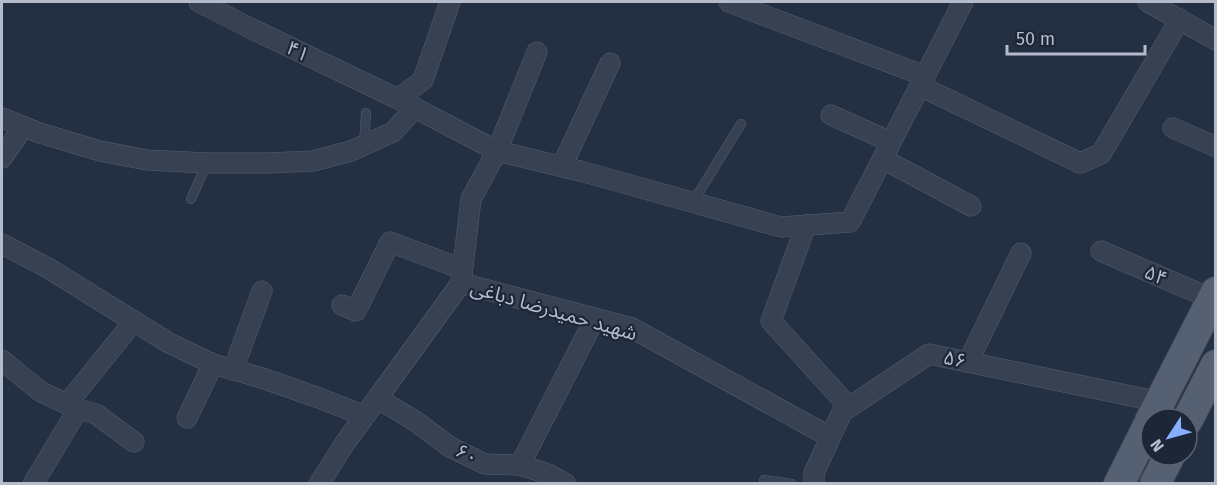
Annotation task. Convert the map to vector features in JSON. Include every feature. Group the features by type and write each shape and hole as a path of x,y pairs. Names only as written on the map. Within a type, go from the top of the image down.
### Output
{"main road":[{"path":"1157,407 1214,295"},
{"path":"1195,407 1214,372"},
{"path":"1119,483 1139,443"},
{"path":"1155,483 1164,467"}],"street":[{"name":"۴۱","path":"199,2 407,103 497,151 562,166 781,227 850,222 887,150"},
{"path":"2,118 40,134 100,151 147,160 207,163 314,161 351,151 393,132 407,103 423,81 450,2"},
{"path":"729,2 922,81 1080,163 1101,154 1180,20"},
{"path":"887,150 963,2"},
{"path":"1148,2 1215,40"},
{"path":"342,305 356,311 390,242 461,276 471,199 497,151 537,52"},
{"path":"562,166 610,63"},
{"path":"831,115 971,206"},
{"path":"2,158 23,127"},
{"path":"1173,128 1215,147"},
{"path":"806,225 771,321 849,407"},
{"path":"2,244 48,268 169,343 213,364 300,392 364,416"},
{"name":"۵۴","path":"1101,251 1214,295"},
{"path":"968,362 1021,254"},
{"name":"شهید حمیدرضا دباغی","path":"319,483 461,276 632,328 830,437"},
{"path":"233,370 262,291"},
{"path":"520,465 595,318"},
{"path":"33,483 72,406 134,321"},
{"name":"۵۶","path":"814,483 814,473 842,412 929,354 968,362 1139,409"},
{"path":"2,360 41,392 96,414 134,442"},
{"path":"187,418 213,364"},
{"name":"۶۰","path":"378,398 415,421 450,447 485,464 520,465 548,474 566,483"}],"lane":[{"path":"364,146 366,113"},
{"path":"693,202 741,124"},
{"path":"191,199 207,163"},
{"path":"764,480 792,483"}]}
